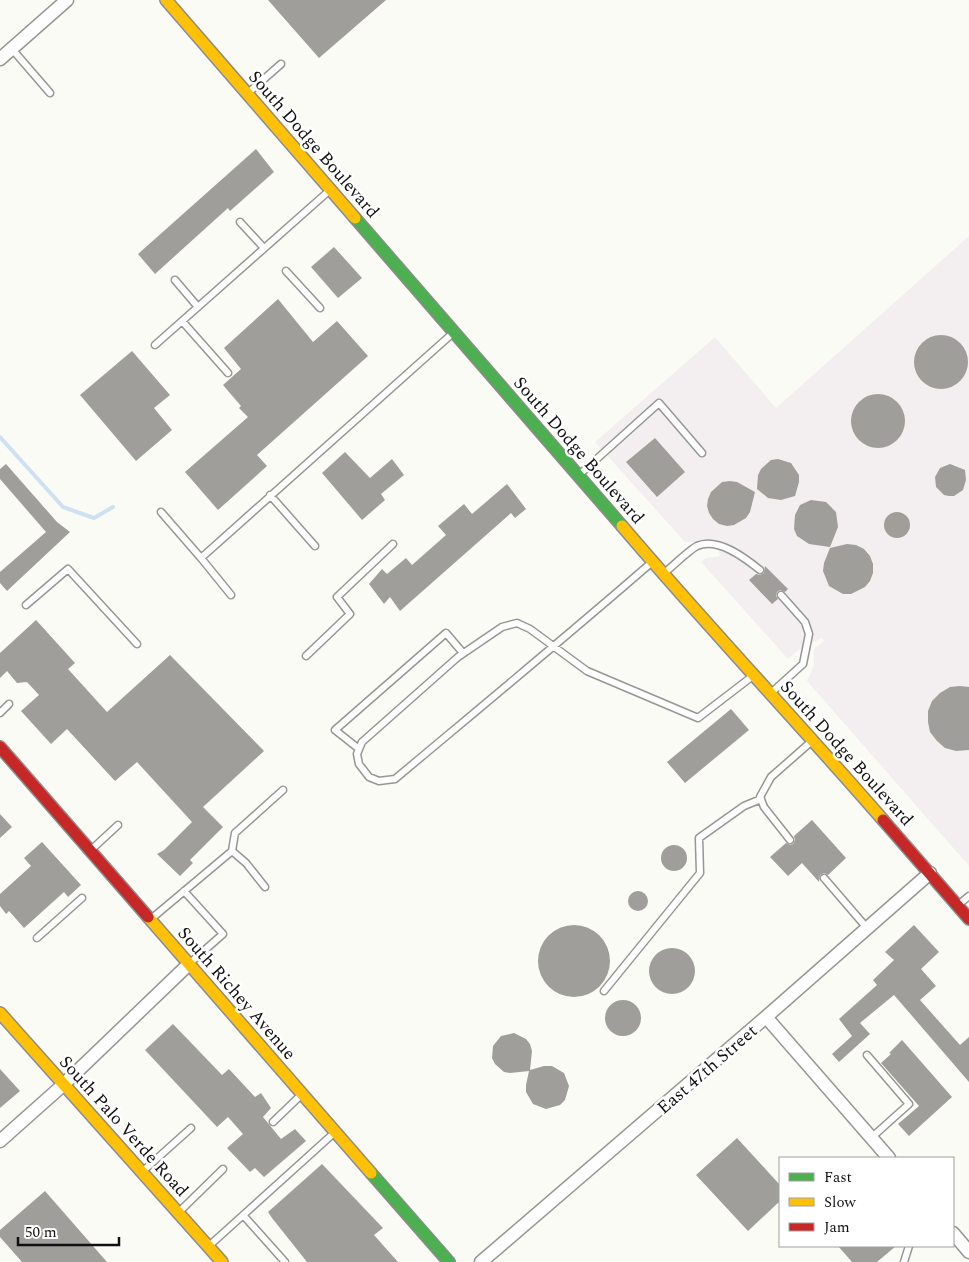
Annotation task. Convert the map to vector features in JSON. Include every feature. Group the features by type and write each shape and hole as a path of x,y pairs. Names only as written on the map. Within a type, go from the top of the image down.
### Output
{"street":[{"path":"0,59 67,0"},
{"name":"South Dodge Boulevard","path":"166,0 579,474 652,562 813,740 969,919"},
{"name":"South Richey Avenue","path":"0,747 449,1262"},
{"name":"East 47th Street","path":"481,1262 930,873"},
{"path":"0,1141 63,1085 189,964"},
{"name":"South Palo Verde Road","path":"0,1013 222,1262"},
{"path":"766,1017 887,1157"},
{"path":"954,1234 969,1252"}],"lane":[{"path":"12,49 50,93"},
{"path":"247,94 281,64"},
{"path":"155,345 330,189"},
{"path":"240,222 264,248"},
{"path":"286,270 320,308"},
{"path":"175,280 198,307"},
{"path":"182,321 228,373"},
{"path":"200,558 454,332"},
{"path":"579,474 659,403 702,453"},
{"path":"270,495 315,546"},
{"path":"160,512 231,595"},
{"path":"306,656 350,614 337,597 393,544"},
{"path":"663,574 697,546 714,544 740,554 760,570"},
{"path":"652,562 553,647 395,779 379,782 370,778 359,764 357,754 362,742 464,653 502,627 517,623 530,629 553,647 587,671 698,718 754,675"},
{"path":"26,605 68,568 137,644"},
{"path":"770,694 803,664 809,634 806,622 781,595"},
{"path":"359,749 335,730 446,634 464,653"},
{"path":"0,713 9,704"},
{"path":"790,840 764,807 760,798 771,777 813,740"},
{"path":"150,920 232,851 235,833 283,790"},
{"path":"604,991 700,873 699,838 744,806 761,800"},
{"path":"90,851 118,825"},
{"path":"232,851 246,863 265,887"},
{"path":"824,878 867,928"},
{"path":"184,891 223,934 189,964"},
{"path":"958,906 969,896"},
{"path":"37,938 82,898"},
{"path":"867,1055 910,1104 871,1138"},
{"path":"273,1122 303,1094"},
{"path":"142,1172 191,1128"},
{"path":"209,1247 242,1214 335,1132"},
{"path":"178,1213 223,1169"},
{"path":"242,1214 285,1262"},
{"path":"904,1262 909,1247"}],"shaded area":[{"path":"969,236 969,866 807,681 814,665 814,649 824,641 822,638 800,649 788,659 701,562 706,558 720,556 717,541 685,542 595,442 715,337 776,408"}],"building":[{"path":"268,0 386,0 319,58"},
{"path":"256,149 274,172 230,211 228,208 155,274 138,254"},
{"path":"334,247 362,278 338,298 311,267"},
{"path":"278,299 313,342 337,321 368,356 257,455 267,466 218,510 185,472 248,417 239,408 241,406 223,385 241,369 224,348"},
{"path":"936,335 946,335 956,339 964,347 968,362 964,377 956,385 946,389 936,389 926,385 918,377 914,367 914,357 918,347 926,339"},
{"path":"132,351 170,395 154,408 172,430 136,461 80,395"},
{"path":"873,394 883,394 893,398 901,406 905,421 901,436 893,444 883,448 873,448 863,444 855,436 851,426 851,416 855,406 863,398"},
{"path":"655,438 685,472 657,497 626,462"},
{"path":"345,452 370,478 392,459 404,475 381,494 385,500 362,520 322,473"},
{"path":"778,459 791,463 799,475 795,496 781,500 768,498 757,489 758,475 761,469 771,460"},
{"path":"6,464 57,522 70,532 7,591 0,583 0,572 46,532 0,479 0,469"},
{"path":"950,464 965,470 966,480 963,490 954,496 944,495 936,487 935,477 940,468"},
{"path":"722,482 737,482 755,492 750,512 746,518 734,525 727,526 719,524 713,519 707,506 711,492"},
{"path":"507,484 526,509 515,518 511,513 400,611 390,597 384,604 369,584 382,569 387,574 406,558 412,565 446,535 438,526 464,504 472,514"},
{"path":"811,500 826,502 836,512 838,527 830,547 809,544 797,536 794,529 795,515 800,505"},
{"path":"897,512 906,516 910,525 906,534 897,538 888,534 884,525 888,516"},
{"path":"847,544 856,545 864,549 870,556 873,564 873,573 865,587 851,594 843,594 829,586 823,571 830,548"},
{"path":"765,566 788,589 785,592 780,590 777,592 776,596 778,599 772,604 749,580 756,574 764,573"},
{"path":"36,620 75,663 68,669 107,712 170,655 264,751 203,807 223,827 190,860 193,863 180,876 157,854 164,850 192,822 137,762 115,781 67,729 51,744 21,711 39,695 27,682 17,683 7,671 0,678 0,653"},
{"path":"950,687 969,687 969,750 956,751 945,748 930,732 928,711 932,701 940,693"},
{"path":"731,709 749,730 685,783 667,762"},
{"path":"0,814 12,827 0,838"},
{"path":"812,820 846,858 828,875 824,873 820,875 819,882 802,863 788,876 770,857 786,843 793,844 794,836"},
{"path":"42,842 81,885 68,897 64,892 24,928 9,911 6,914 0,906 0,894 31,866 24,858"},
{"path":"674,845 683,849 687,858 683,867 674,871 665,867 661,858 665,849"},
{"path":"638,891 645,894 648,901 645,908 638,911 631,908 628,901 631,894"},
{"path":"574,925 594,931 604,941 610,961 604,981 594,991 574,997 554,991 544,981 538,961 544,941 554,931"},
{"path":"914,925 939,952 921,969 936,986 920,1000 960,1045 969,1037 969,1082 894,995 860,1023 870,1034 839,1062 832,1054 852,1036 839,1019 877,985 873,980 894,960 885,952"},
{"path":"667,948 677,948 691,958 695,971 691,984 685,990 677,994 667,994 653,984 649,976 649,966 659,952"},
{"path":"623,1000 630,1001 636,1005 640,1011 640,1025 636,1031 630,1035 623,1036 616,1035 610,1031 606,1025 605,1018 606,1011 610,1005 616,1001"},
{"path":"173,1024 222,1075 229,1069 255,1097 261,1093 271,1108 263,1117 281,1139 295,1129 306,1141 264,1177 255,1168 250,1172 227,1148 243,1134 228,1117 217,1127 145,1050"},
{"path":"514,1033 526,1039 530,1044 532,1051 530,1070 552,1066 564,1073 569,1086 565,1100 560,1105 546,1109 533,1104 526,1092 529,1071 504,1072 495,1064 492,1058 493,1046 501,1036"},
{"path":"902,1040 952,1097 909,1136 898,1124 919,1106 881,1063"},
{"path":"0,1069 20,1091 0,1108"},
{"path":"737,1138 779,1184 779,1202 748,1231 696,1175"},
{"path":"322,1164 383,1228 374,1235 398,1262 307,1262 272,1218 268,1212"},
{"path":"45,1191 107,1262 22,1262 0,1237 0,1230"},
{"path":"839,1247 895,1247 877,1262 852,1262"}],"waterway":[{"path":"0,437 63,507 94,518 113,507"}],"traffic: fast":[{"path":"355,218 622,526"},
{"path":"371,1173 449,1262"}],"traffic: slow":[{"path":"166,0 355,218"},
{"path":"622,526 883,820"},
{"path":"148,917 371,1173"},
{"path":"0,1013 222,1262"}],"traffic: jam":[{"path":"0,747 148,917"},
{"path":"883,820 969,919"}]}
